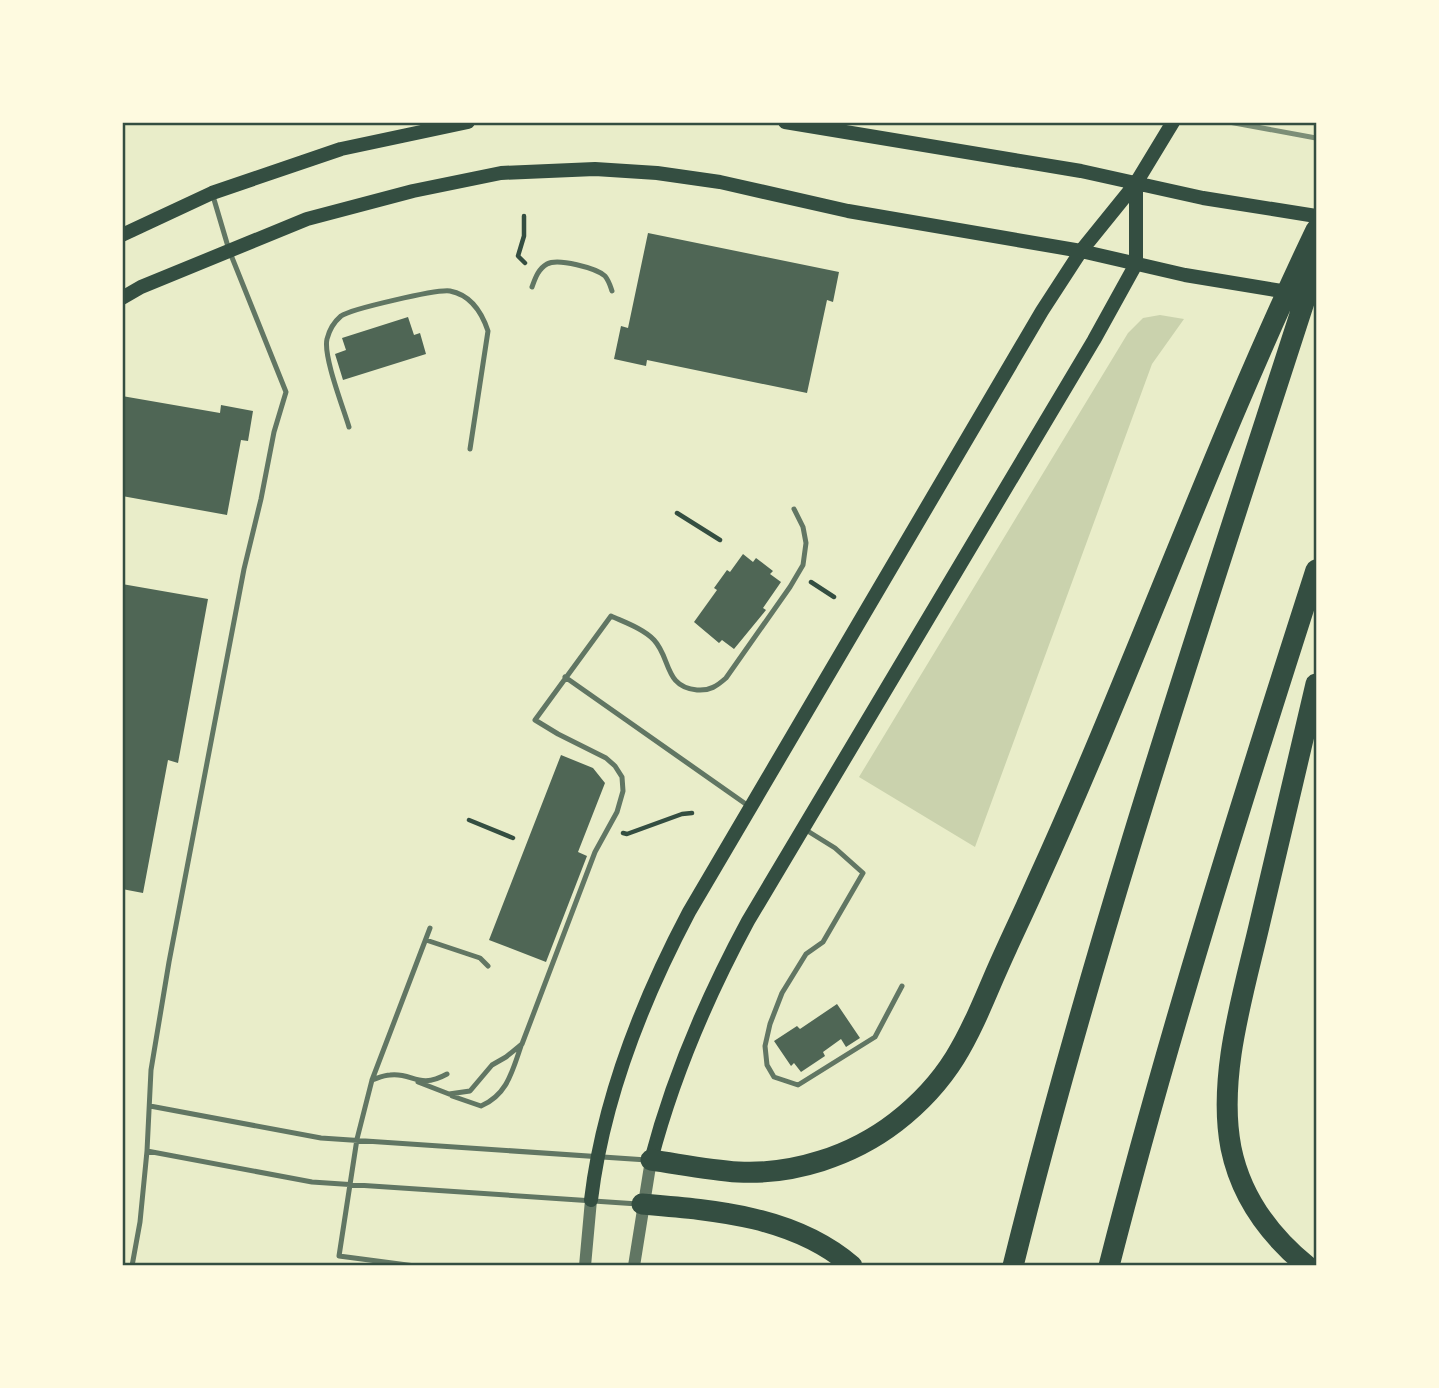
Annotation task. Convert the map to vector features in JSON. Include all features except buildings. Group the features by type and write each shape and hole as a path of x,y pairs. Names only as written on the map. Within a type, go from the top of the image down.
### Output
{"highway":[{"path":"650,1160 752,1172 786,1169 820,1161 852,1148 887,1128 930,1092 951,1066 974,1026 1072,805 1273,319 1317,230"},
{"path":"1013,1265 1055,1101 1123,866 1317,265"},
{"path":"1109,1265 1191,964 1317,570"},
{"path":"1307,1265 1284,1247 1267,1227 1243,1187 1230,1144 1227,1102 1240,1013 1317,684"},
{"path":"642,1204 695,1209 780,1226 810,1237 852,1265"}],"main road":[{"path":"122,235 212,193 341,149 434,125 468,122"},
{"path":"785,122 1082,171 1240,204 1317,216"},
{"path":"591,1200 598,1156 614,1093 649,993 689,912 1035,323 1081,251 1136,183 1173,122"},
{"path":"122,298 141,287 307,219 414,191 501,173 595,169 690,177 785,195 848,211 1081,251 1214,280 1317,296"},
{"path":"650,1160 676,1079 705,1005 748,921 1087,352 1136,264 1136,183"}],"street":[{"path":"634,1265 650,1160"},
{"path":"585,1265 591,1200"}],"lane":[{"path":"132,1265 140,1222 147,1151 151,1070 169,962 244,569 274,432 286,392 229,250 212,193"},
{"path":"532,287 537,273 547,265 559,262 598,271 608,279 612,291"},
{"path":"349,427 328,359 326,341 330,328 341,316 400,300 448,291 472,302 483,315 488,331 470,449"},
{"path":"372,1080 400,1075 481,1106 495,1100 506,1084 595,852 617,812 623,791 622,777 606,758 536,720 611,616 654,639 670,673 680,684 700,691 716,688 726,678 803,565 806,542 803,527 794,509"},
{"path":"565,677 750,807"},
{"path":"803,828 835,848 863,873 823,942 806,954 782,993 765,1046 767,1065 774,1077 798,1085 875,1037 902,986"},
{"path":"415,1265 339,1256 357,1139 372,1080 430,929"},
{"path":"426,940 480,958 488,966"},
{"path":"449,1094 470,1091 492,1065 522,1044"},
{"path":"418,1082 438,1079 447,1074"},
{"path":"150,1106 321,1138 650,1160"},
{"path":"147,1151 312,1182 642,1204"}],"path":[{"path":"524,216 524,236 518,256 537,273"},
{"path":"677,513 720,540"},
{"path":"807,580 834,597"},
{"path":"622,833 628,834 681,814 692,813"},
{"path":"469,820 513,838"}],"green space":[{"path":"1160,315 1184,319 1152,364 975,847 859,777 1128,333 1143,318"}],"railway":[{"path":"1229,122 1316,138"}]}
